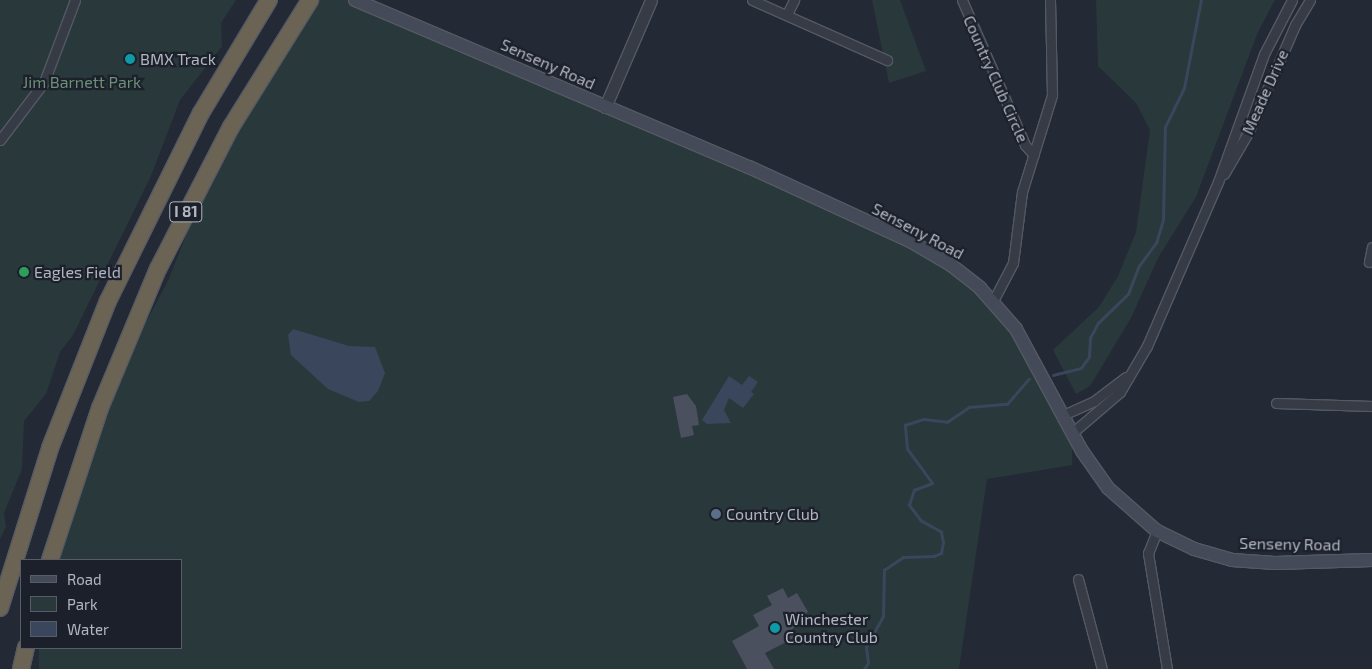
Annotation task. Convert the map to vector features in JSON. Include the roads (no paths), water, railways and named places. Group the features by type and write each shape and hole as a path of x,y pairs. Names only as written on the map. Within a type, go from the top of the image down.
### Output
{"highway":[{"name":"I 81","path":"0,608 50,448 108,301 201,113 269,0"},
{"name":"I 81","path":"50,559 100,408 162,262 232,127 310,0"},
{"path":"21,669 26,649"}],"main road":[{"name":"Senseny Road","path":"355,0 749,167 912,242 967,276 993,301 1024,341 1072,433 1108,488 1158,531 1194,549 1232,560 1372,560"}],"street":[{"path":"0,140 47,77 75,0"},
{"path":"605,107 651,0"},
{"path":"752,0 887,60"},
{"path":"787,14 794,0"},
{"name":"Country Club Circle","path":"962,0 1024,144 1034,154"},
{"name":"Country Club Circle","path":"993,301 1013,263 1018,207 1048,113 1054,77 1050,0"},
{"name":"Meade Drive","path":"1072,433 1109,404 1135,368 1218,182 1251,86 1292,0"},
{"name":"Meade Drive","path":"1218,182 1249,131 1295,25 1310,0"},
{"path":"1369,262 1372,247"},
{"name":"Meade Drive","path":"1063,415 1108,392 1135,368"},
{"path":"1276,403 1372,406"},
{"path":"1158,531 1148,553 1167,669"},
{"path":"1078,579 1102,669"}],"water":[{"path":"293,329 349,346 375,347 385,373 378,391 369,401 359,402 328,389 291,355 288,335"},
{"path":"729,376 742,385 749,376 758,382 751,392 754,394 743,408 729,398 724,410 731,423 707,424 702,420"}],"waterway":[{"path":"1053,375 1081,368 1089,357 1090,338 1098,323 1128,294 1139,266 1156,243 1163,220 1165,127 1184,88 1201,0"},
{"path":"864,669 868,663 866,647 883,616 884,570 903,557 934,556 941,553 943,543 941,532 921,521 909,505 914,490 932,483 907,449 905,425 924,419 947,422 969,407 1007,404 1029,379"}],"place":[{"name":"BMX Track","path":"130,59"},
{"name":"Eagles Field","path":"24,272"},
{"name":"Country Club","path":"716,514"},
{"name":"Winchester Country Club","path":"775,628"}],"park label":[{"name":"Jim Barnett Park","path":"82,82"}]}
